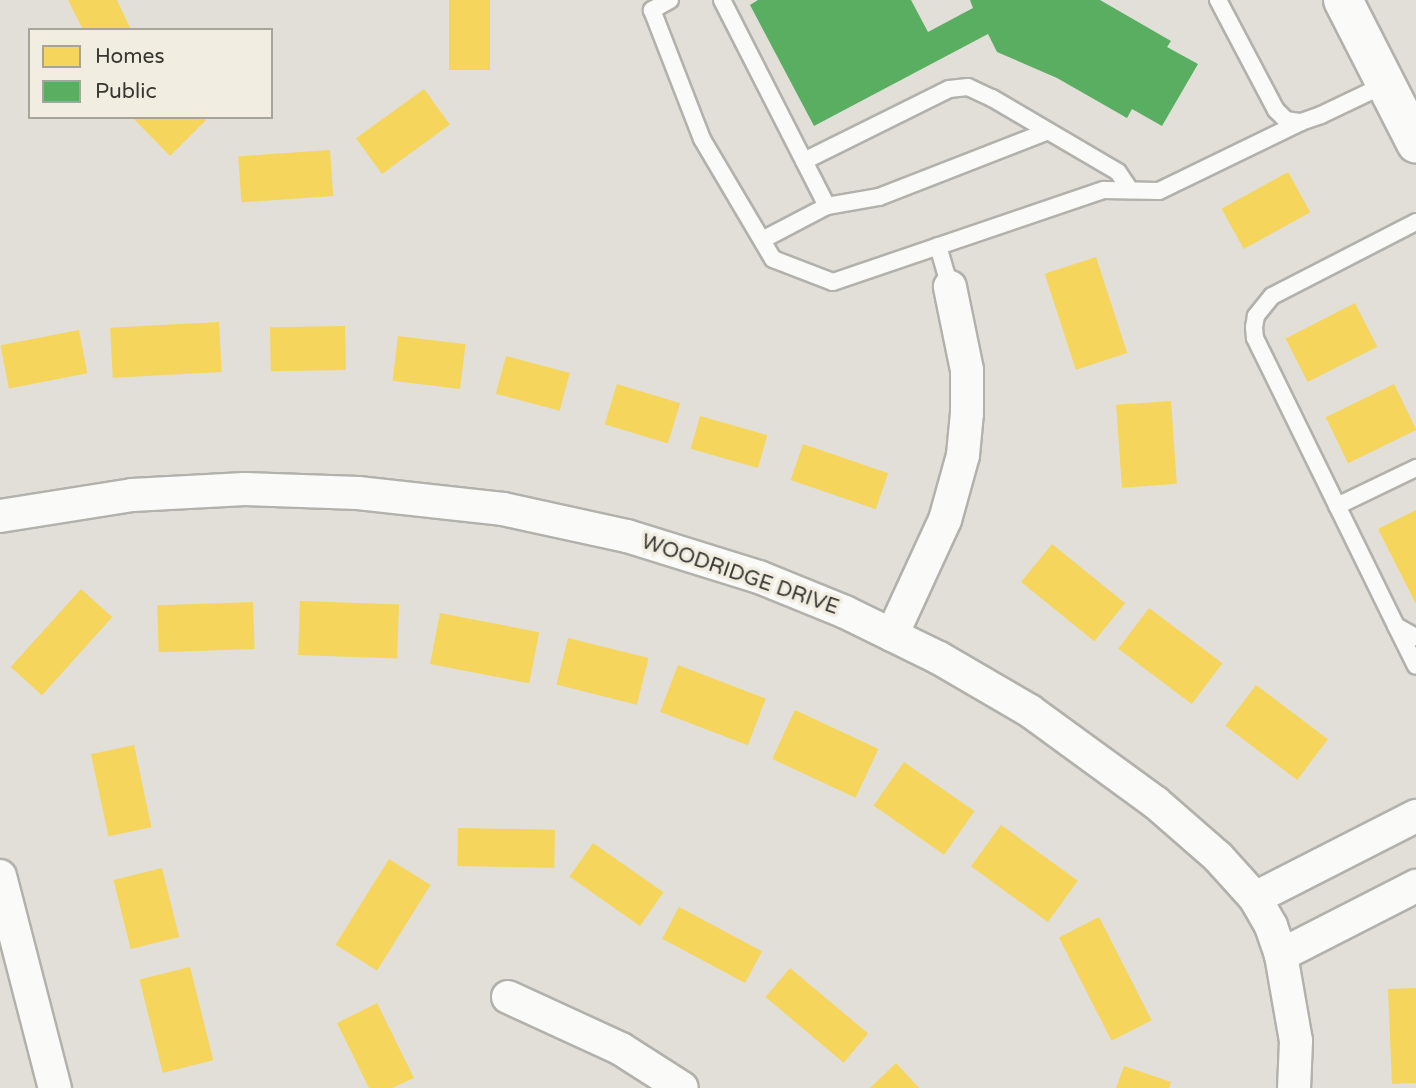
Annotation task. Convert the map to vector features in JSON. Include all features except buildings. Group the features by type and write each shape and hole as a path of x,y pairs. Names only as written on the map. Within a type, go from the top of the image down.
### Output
{"street":[{"path":"1343,0 1416,143"},
{"path":"892,635 945,520 963,455 967,370 960,323 950,287"},
{"name":"WOODRIDGE DRIVE","path":"0,516 132,495 245,489 358,492 503,509 628,536 760,578 845,612 1030,711 1093,754 1219,857 1255,898 1271,926 1281,955 1296,1041 1294,1088"},
{"path":"1255,898 1416,816"},
{"path":"0,876 55,1088"},
{"path":"1281,955 1416,886"},
{"path":"508,998 621,1049 682,1088"}],"lane":[{"path":"670,0 652,10 702,139 773,258 833,282 1104,190 1158,191 1386,84"},
{"path":"722,0 827,206"},
{"path":"1218,0 1276,110 1286,120 1301,122"},
{"path":"804,161 949,89 968,87 992,98 1118,172 1130,190"},
{"path":"762,240 827,206 879,197 1048,131"},
{"path":"1416,222 1272,296 1256,316 1255,338 1416,666"},
{"path":"938,246 950,287"},
{"path":"1337,506 1416,468"},
{"path":"1396,626 1416,637"}]}
